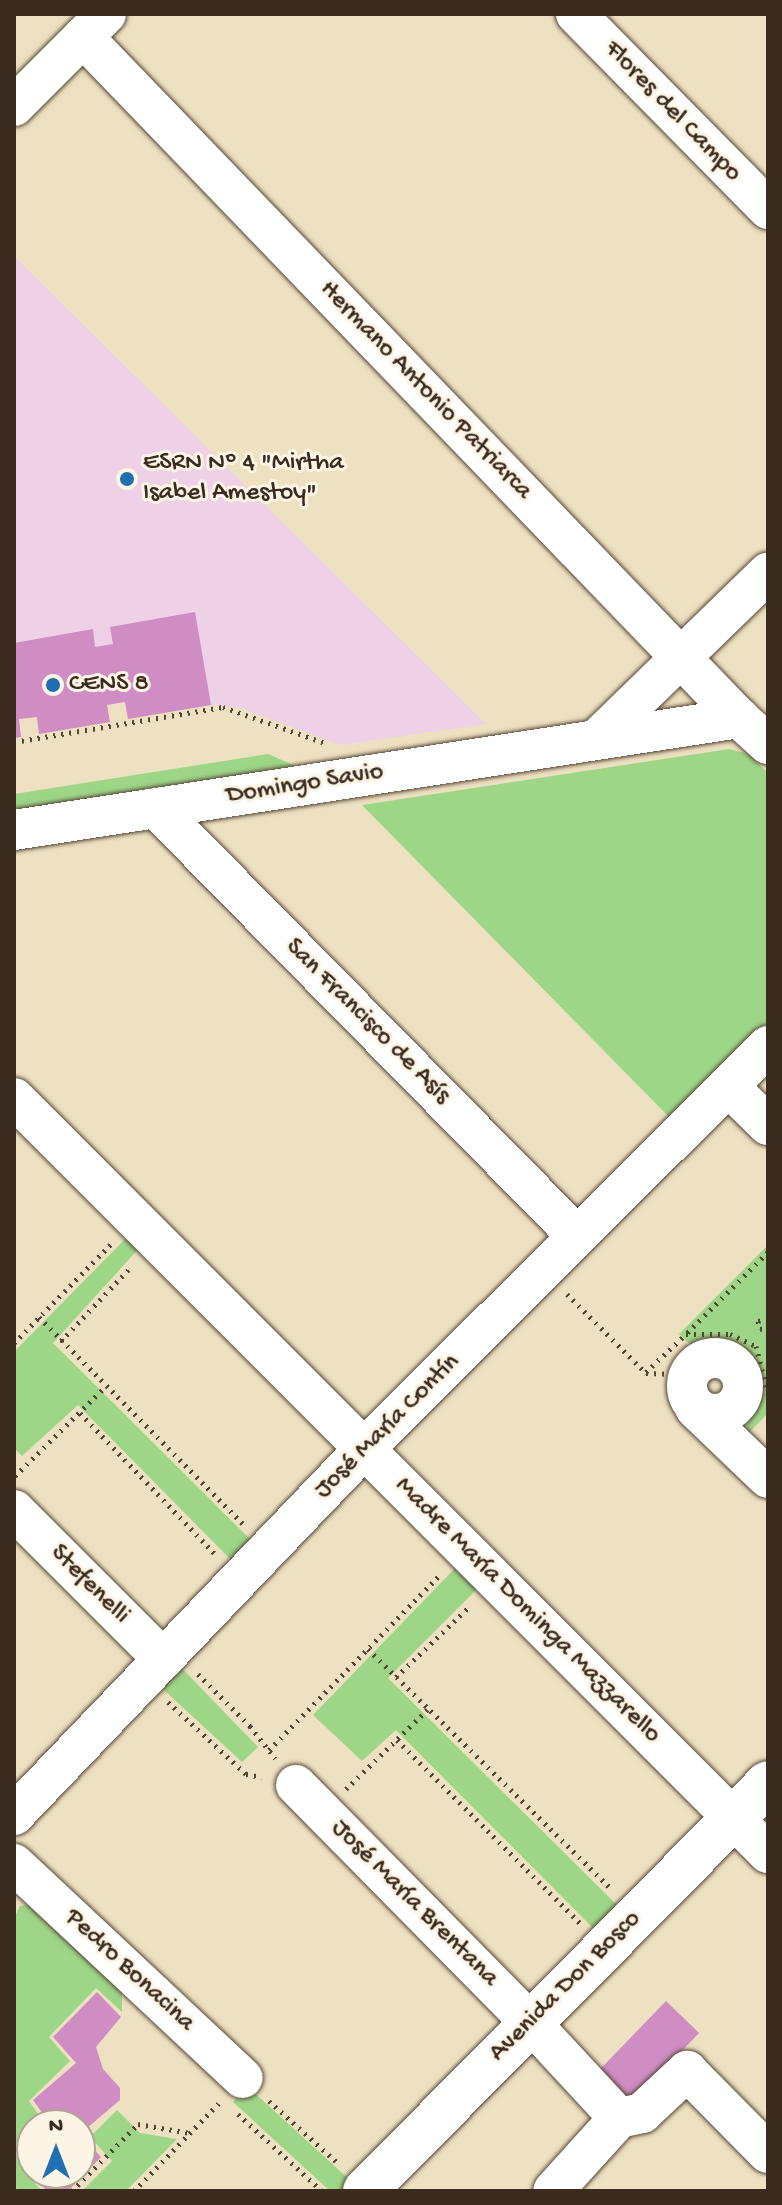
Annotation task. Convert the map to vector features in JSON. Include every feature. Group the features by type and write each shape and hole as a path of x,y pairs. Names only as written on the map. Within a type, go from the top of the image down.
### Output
{"main road":[{"name":"Avenida Don Bosco","path":"367,2190 768,1783"}],"street":[{"name":"Flores del Campo","path":"576,14 768,209"},
{"path":"14,106 94,26"},
{"name":"Hermano Antonio Patriarca","path":"94,26 682,658 754,731"},
{"path":"596,740 768,573"},
{"name":"Domingo Savio","path":"14,830 596,740 754,731"},
{"name":"San Francisco de Asís","path":"156,808 577,1236"},
{"name":"José María Contín","path":"14,1815 365,1448 768,1046"},
{"path":"728,1086 768,1125"},
{"name":"Madre María Dominga Mazzarello","path":"22,1121 146,1229 768,1853"},
{"path":"692,1391 768,1478"},
{"name":"Stefenelli","path":"14,1510 160,1663"},
{"name":"José María Brentana","path":"310,1799 531,2023 619,2118"},
{"name":"Pedro Bonacina","path":"14,1864 233,2089"},
{"path":"553,2191 619,2118 642,2113 687,2071 768,2153"}],"path":[{"path":"14,742 223,707 341,749"},
{"path":"14,1343 39,1317 146,1229"},
{"path":"61,1341 146,1229"},
{"path":"646,1373 768,1252"},
{"path":"544,1270 646,1373 692,1391"},
{"path":"745,1277 755,1281"},
{"path":"39,1317 105,1387 269,1549"},
{"path":"768,1319 760,1318 758,1325 762,1330 768,1328"},
{"path":"686,1334 730,1334 756,1346 768,1394"},
{"path":"14,1476 105,1387"},
{"path":"80,1413 240,1579"},
{"path":"269,1750 465,1549"},
{"path":"396,1677 497,1580"},
{"path":"368,1649 637,1915"},
{"path":"160,1663 250,1726 310,1799"},
{"path":"160,1663 246,1774 310,1799"},
{"path":"310,1799 397,1740 428,1709"},
{"path":"397,1740 604,1948"},
{"path":"134,2191 233,2089"},
{"path":"233,2089 367,2190"},
{"path":"233,2089 322,2191"},
{"path":"72,2191 138,2124 190,2133"}],"shaded area":[{"name":"ESRN Nº 4 \"Mirtha Isabel Amestoy\"","path":"14,256 486,724 341,745 238,707 211,705 128,719 124,702 107,705 110,722 39,734 36,717 19,719 21,737 14,738"}],"green space":[{"path":"729,749 748,754 768,773 768,1026 672,1120 362,805"},
{"path":"268,754 300,768 14,814 14,794"},
{"path":"130,1234 142,1245 53,1343 258,1547 238,1567 78,1405 22,1456 14,1448 14,1352"},
{"path":"768,1245 768,1413 746,1436 752,1386 744,1365 724,1351 700,1353 679,1334"},
{"path":"464,1559 486,1580 388,1678 623,1911 601,1936 396,1730 362,1761 313,1715"},
{"path":"174,1660 258,1747 242,1762 153,1680"},
{"path":"29,1905 122,1991 122,2012 96,1988 49,2037 70,2061 29,2101 35,2109 16,2109 16,2188 14,1918 20,1906"},
{"path":"247,2086 352,2182 343,2191 330,2191 233,2102"},
{"path":"117,2110 140,2133 177,2139 126,2191 82,2191 96,2189 96,2177 112,2161 96,2144 96,2131"},
{"path":"17,2189 42,2191 19,2191"}],"building":[{"path":"195,612 211,705 128,719 125,702 107,705 110,722 39,734 37,717 19,719 21,737 14,738 14,643 93,629 95,647 113,644 110,627"},
{"path":"97,1992 121,2017 96,2047 103,2069 120,2088 120,2100 96,2120 96,2109 39,2109 33,2100 76,2063 53,2037"},
{"path":"666,2001 699,2033 625,2109 592,2077"},
{"path":"45,2189 70,2189 68,2191"}],"place":[{"name":"ESRN Nº 4 \"Mirtha Isabel Amestoy\"","path":"127,479"},
{"name":"CENS 8","path":"53,685"}]}
